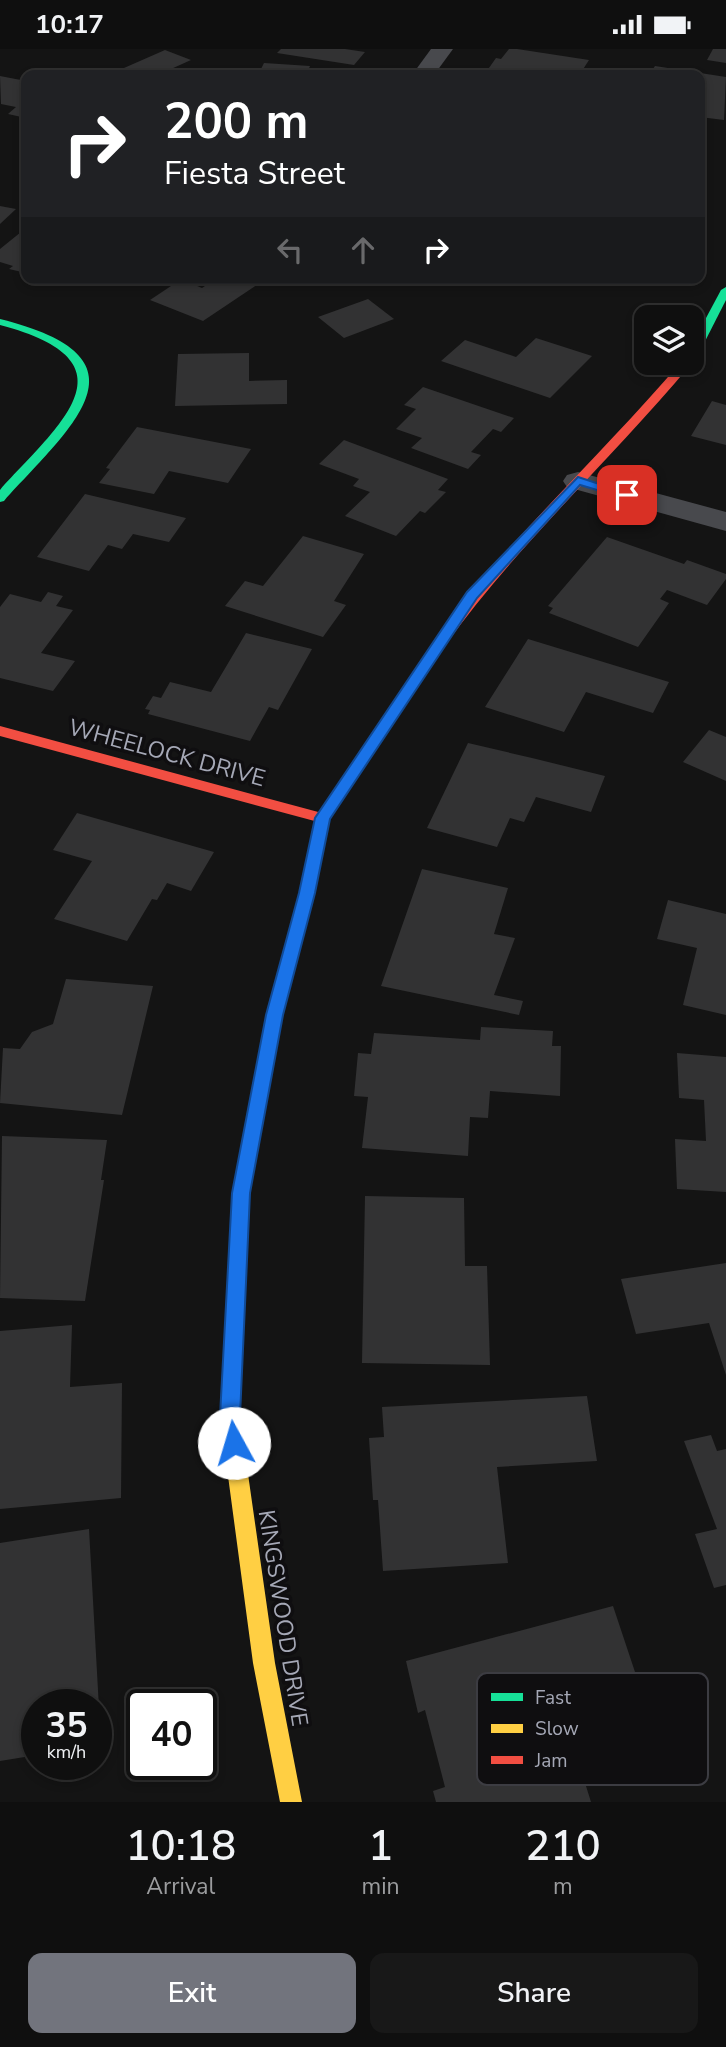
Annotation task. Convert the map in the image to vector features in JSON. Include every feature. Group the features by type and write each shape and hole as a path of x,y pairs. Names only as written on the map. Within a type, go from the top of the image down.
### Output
{"street":[{"path":"427,70 442,49"},
{"path":"704,332 726,291"},
{"path":"0,322 27,328 57,344 82,367 85,387 76,409 0,498"},
{"name":"KINGSWOOD DRIVE","path":"291,1802 264,1663 230,1416 241,1193 274,1015 307,893 322,818 472,595 650,408 677,375"},
{"path":"578,481 726,522"},
{"name":"WHEELOCK DRIVE","path":"0,731 322,818"}],"building":[{"path":"281,49 345,49 365,52 354,65 277,53"},
{"path":"509,49 517,49 589,60 583,70 488,70 496,58 501,59"},
{"path":"713,49 726,49 726,63 707,60"},
{"path":"165,50 191,60 171,69 173,70 119,70"},
{"path":"264,63 310,66 308,70 260,70"},
{"path":"655,66 681,70 652,70"},
{"path":"705,74 726,77 724,120 705,118"},
{"path":"0,76 21,80 21,117 8,114 16,107 1,104"},
{"path":"0,206 16,209 0,224"},
{"path":"21,232 21,272 9,269 13,266 0,262 0,249"},
{"path":"174,284 192,284 202,288 208,284 258,284 203,321 150,300"},
{"path":"368,299 394,319 344,338 318,317"},
{"path":"536,338 592,356 550,398 441,361 465,340 516,357"},
{"path":"249,353 249,381 287,380 287,404 175,406 178,354"},
{"path":"423,387 514,418 501,432 493,429 471,452 481,455 468,469 411,448 422,438 396,429 416,409 404,405"},
{"path":"712,401 726,405 726,445 691,436"},
{"path":"137,427 251,449 228,483 169,471 154,494 99,483 110,469 106,468"},
{"path":"344,440 448,479 438,490 446,492 425,513 420,511 396,536 345,516 370,492 353,486 359,479 319,464"},
{"path":"85,494 186,518 169,542 133,534 122,549 108,545 89,571 37,557"},
{"path":"303,536 364,554 334,601 346,605 323,637 225,606 245,581 263,586"},
{"path":"607,537 684,564 687,560 726,574 726,579 707,605 667,590 660,599 669,603 638,647 549,613 553,608 548,606"},
{"path":"48,592 63,596 56,606 73,610 41,653 75,661 53,691 0,678 0,607 10,594 41,602"},
{"path":"246,633 312,649 278,710 269,707 250,741 148,714 150,710 145,709 153,696 161,698 170,682 211,692"},
{"path":"528,639 669,682 653,713 586,692 564,732 485,707"},
{"path":"709,730 726,737 726,781 683,762"},
{"path":"468,743 605,776 591,812 536,797 524,822 510,818 497,847 427,828"},
{"path":"77,813 214,852 191,891 167,883 157,900 152,899 127,941 54,919 92,861 53,850"},
{"path":"422,869 508,888 494,934 515,938 494,995 523,1001 519,1015 381,986"},
{"path":"668,900 726,914 726,1015 683,1005 697,948 657,939"},
{"path":"66,979 153,986 122,1115 0,1103 3,1048 20,1049 32,1032 53,1024"},
{"path":"481,1027 553,1031 552,1046 561,1046 560,1096 490,1091 488,1118 470,1117 468,1156 362,1148 368,1097 354,1096 358,1053 371,1054 374,1033 480,1040"},
{"path":"677,1053 726,1057 726,1192 677,1189 675,1139 706,1141 704,1100 679,1098"},
{"path":"2,1136 107,1140 101,1180 104,1180 85,1301 0,1298"},
{"path":"365,1196 464,1198 465,1266 487,1266 490,1365 362,1363"},
{"path":"726,1263 726,1375 709,1323 636,1334 621,1279"},
{"path":"72,1325 70,1387 122,1383 121,1498 0,1509 0,1331"},
{"path":"587,1396 597,1461 497,1467 508,1563 383,1571 378,1500 373,1500 369,1438 384,1437 382,1407"},
{"path":"711,1435 717,1451 726,1449 726,1585 714,1588 695,1534 717,1529 684,1441"},
{"path":"89,1529 98,1689 21,1689 21,1758 0,1761 0,1543"},
{"path":"613,1606 635,1673 477,1673 477,1785 586,1785 591,1802 436,1802 433,1791 445,1787 425,1710 418,1713 406,1661"}],"traffic: fast":[{"path":"704,332 726,290"},
{"path":"0,322 26,329 67,350 77,360 83,372 85,386 82,398 62,428 0,498"},
{"path":"305,901 322,818 441,641"}],"traffic: slow":[{"path":"234,1446 264,1663 291,1802"}],"traffic: jam":[{"path":"441,641 468,603 498,568 676,375"},
{"path":"0,731 322,818"},
{"path":"234,1446 230,1416 241,1193 274,1015 305,901"}],"route":[{"path":"234,1443 230,1416 241,1193 274,1015 307,893 322,818 472,595 578,481 627,495"}]}
